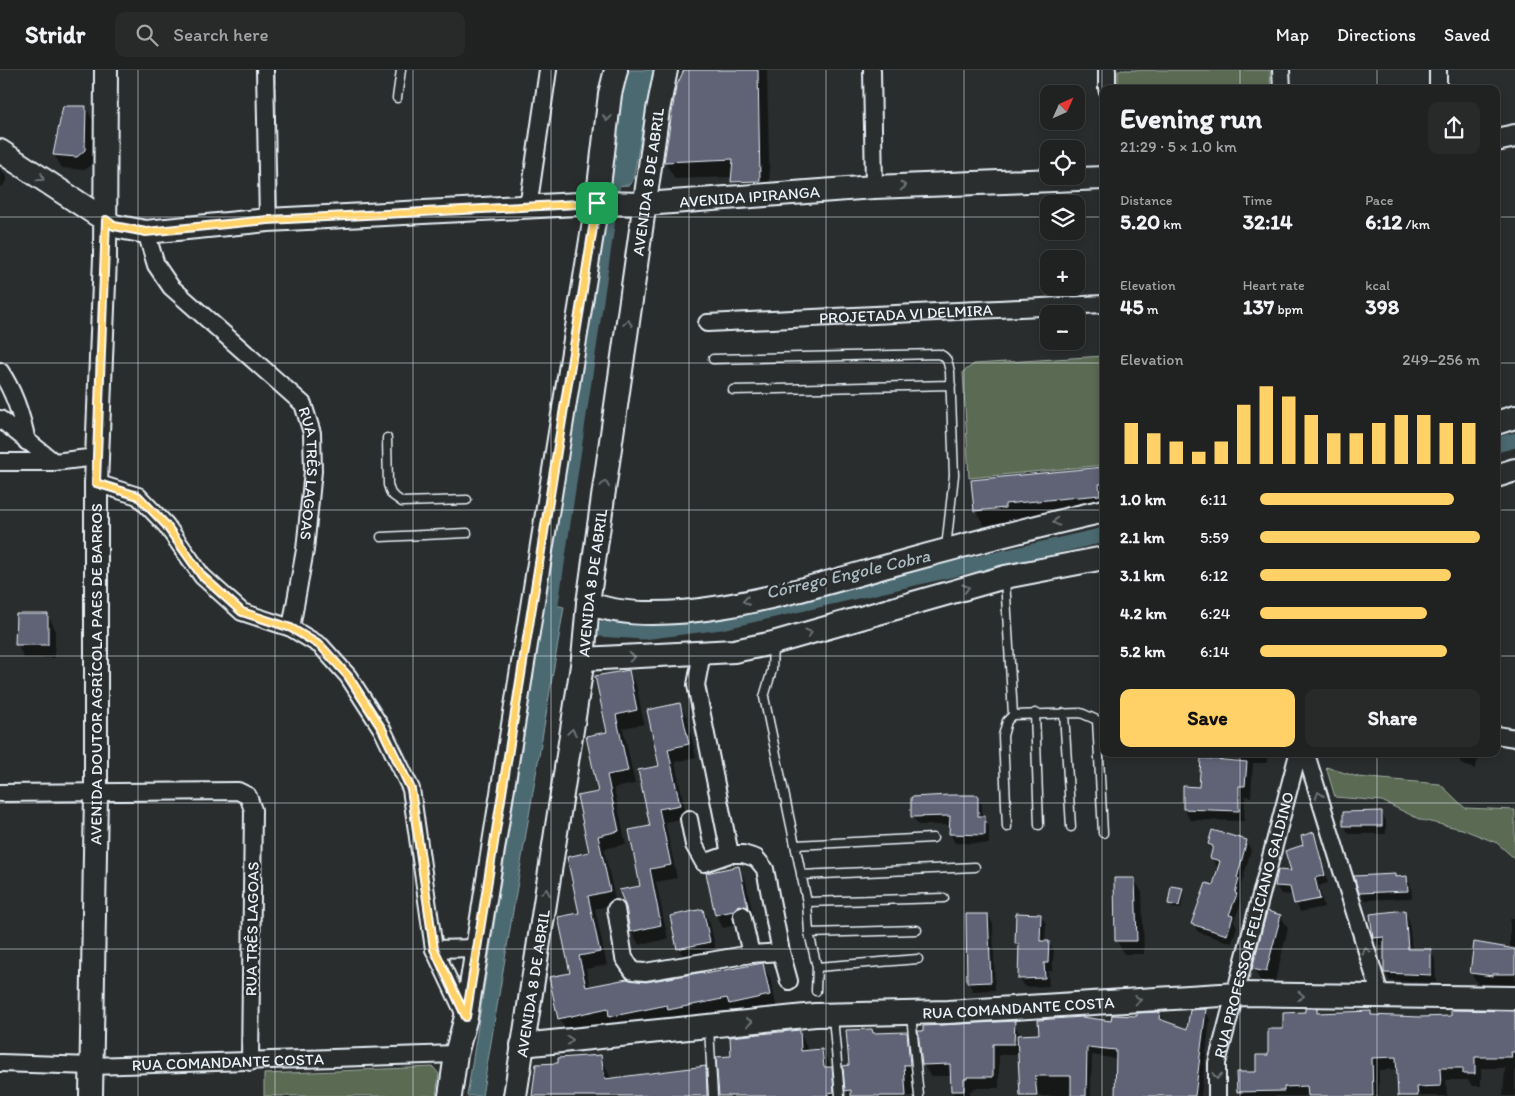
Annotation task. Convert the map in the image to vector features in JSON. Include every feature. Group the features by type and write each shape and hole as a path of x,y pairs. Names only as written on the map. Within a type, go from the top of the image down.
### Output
{"street":[{"name":"AVENIDA DOUTOR AGRÍCOLA PAES DE BARROS","path":"91,1096 96,793 96,483 106,220 106,70"},
{"path":"265,70 268,220"},
{"path":"528,208 548,70"},
{"path":"450,1096 456,1054 466,1017 598,204 610,94 616,70"},
{"name":"AVENIDA 8 DE ABRIL","path":"515,1096 583,659 588,603 643,204 666,70"},
{"path":"872,70 874,187"},
{"path":"1107,70 1108,85"},
{"path":"1281,70 1282,85"},
{"path":"1438,70 1438,85"},
{"path":"1500,139 1515,136"},
{"name":"AVENIDA IPIRANGA","path":"0,151 114,226 146,232 268,220 598,204 643,204 874,187 1100,178"},
{"name":"RUA TRÊS LAGOAS","path":"146,232 156,264 171,288 303,404 312,433 314,471 305,550 291,628"},
{"name":"PROJETADA VI DELMIRA","path":"707,323 1100,304"},
{"path":"0,371 11,388 24,423 27,442"},
{"path":"1500,422 1515,417"},
{"path":"0,419 54,462"},
{"path":"0,462 54,462 97,457"},
{"path":"1500,475 1515,470"},
{"path":"96,483 138,496 166,525 202,576 242,612 291,628 321,646 348,676 382,729 411,789 434,949 466,1017"},
{"path":"588,603 603,609 680,612 762,599 946,550 1100,512"},
{"path":"583,659 734,651 773,643 1005,577 1100,559"},
{"path":"702,653 696,685 730,854"},
{"path":"1500,736 1515,738"},
{"name":"RUA PROFESSOR FELICIANO GALDINO","path":"1217,1096 1217,1063 1237,994 1297,757"},
{"path":"1307,757 1381,997"},
{"name":"RUA TRÊS LAGOAS","path":"96,793 238,791 248,796 253,810 250,1062"},
{"path":"0,793 96,793"},
{"path":"689,819 694,845 704,864 730,854 756,858 765,869 781,952 789,981"},
{"path":"616,909 624,958 633,971 645,972 751,954 781,952"},
{"path":"742,915 751,954"},
{"path":"434,949 476,948"},
{"name":"RUA COMANDANTE COSTA","path":"522,1045 833,1015 911,1013 1237,994 1515,998"},
{"name":"RUA COMANDANTE COSTA","path":"0,1063 92,1066 456,1054"}],"lane":[{"path":"397,98 401,70"},
{"path":"713,359 939,354 947,360 954,475 946,550"},
{"path":"733,390 950,385"},
{"path":"387,438 388,485 391,494 402,502 467,500"},
{"path":"381,537 467,533"},
{"path":"1005,577 1013,715"},
{"path":"773,643 772,670 764,698 807,902 809,934 817,968 816,991"},
{"path":"1035,713 1040,825"},
{"path":"1064,713 1071,827"},
{"path":"1007,827 1003,736 1007,721 1013,715 1081,713 1096,720 1104,833"},
{"path":"795,845 933,838"},
{"path":"801,874 975,867"},
{"path":"807,902 944,898"},
{"path":"809,934 917,930"},
{"path":"817,968 918,960"},
{"path":"911,1013 919,1096"},
{"path":"833,1015 840,1096"},
{"path":"709,1027 713,1096"}],"green space":[{"path":"1118,70 1270,70 1271,85 1118,85"},
{"path":"1100,356 1100,465 969,478 963,372 974,364"},
{"path":"1326,767 1358,777 1440,784 1465,808 1515,810 1515,859 1497,843 1462,829 1421,820 1382,801 1335,797"},
{"path":"433,1067 439,1074 436,1096 264,1096 264,1074"}],"water":[{"path":"627,70 653,70 633,180 629,185 615,186 610,183 608,178"},
{"path":"545,603 564,607 482,1096 467,1096"}],"building":[{"path":"684,70 758,70 760,181 731,182 733,159 664,162 676,87"},
{"path":"63,106 86,106 85,150 77,157 53,155"},
{"path":"1100,467 1100,495 1005,504 1005,508 974,511 971,480"},
{"path":"16,614 48,614 48,645 15,645"},
{"path":"629,670 637,710 616,715 628,771 607,775 619,831 598,836 610,891 588,896 600,952 579,956 586,987 627,979 646,982 763,963 770,995 729,1004 727,998 668,1010 667,1005 609,1017 608,1008 558,1019 549,977 570,973 558,917 579,913 567,857 589,852 577,796 598,792 586,736 607,732 595,676"},
{"path":"680,703 689,744 668,749 680,805 659,809 671,865 650,869 661,925 630,932 626,907 619,890 640,886 629,830 650,826 638,770 659,766 647,710"},
{"path":"1201,758 1247,762 1245,786 1239,786 1239,811 1183,809 1183,786 1199,787"},
{"path":"978,795 978,816 985,816 985,835 949,834 950,816 911,817 911,797"},
{"path":"1382,811 1382,826 1343,826 1343,812"},
{"path":"1212,830 1247,840 1237,878 1239,879 1235,893 1237,894 1229,915 1233,916 1227,935 1191,924 1206,883 1213,885 1220,861 1210,858 1213,846 1208,844"},
{"path":"1314,832 1325,875 1315,878 1320,899 1294,904 1290,887 1275,886 1278,870 1291,871 1285,851 1303,845 1301,836"},
{"path":"739,866 748,907 739,905 733,911 715,915 706,873"},
{"path":"1395,874 1395,877 1407,876 1408,891 1359,893 1354,876"},
{"path":"1114,878 1135,878 1137,941 1115,941"},
{"path":"1171,886 1183,888 1179,906 1168,904"},
{"path":"703,909 710,942 677,949 670,916"},
{"path":"1405,910 1408,949 1431,949 1431,975 1384,973 1384,937 1373,938 1370,914"},
{"path":"1267,911 1281,915 1266,972 1252,969"},
{"path":"1016,913 1041,914 1040,941 1049,941 1048,963 1044,963 1045,978 1018,979 1019,944 1015,944"},
{"path":"966,914 988,914 991,982 967,983"},
{"path":"1474,942 1515,949 1515,974 1493,974 1493,976 1470,973"},
{"path":"1305,1008 1317,1008 1317,1013 1371,1011 1371,1015 1420,1017 1451,1016 1451,1010 1515,1011 1515,1052 1511,1052 1512,1057 1475,1057 1475,1074 1463,1074 1463,1068 1440,1068 1441,1086 1417,1087 1418,1096 1398,1096 1396,1057 1372,1058 1373,1096 1308,1096 1307,1086 1284,1087 1284,1091 1237,1092 1236,1072 1256,1072 1256,1055 1268,1055 1268,1029 1283,1029 1283,1013 1305,1012"},
{"path":"1206,1009 1195,1096 1115,1096 1116,1050 1087,1047 1086,1096 1071,1096 1071,1076 1035,1076 1037,1096 1020,1096 1017,1035 1039,1034 1038,1020 1082,1017 1111,1021 1112,1015 1137,1016 1137,1013 1160,1012 1159,1019 1187,1029 1190,1010"},
{"path":"1015,1021 1014,1044 993,1044 993,1077 967,1077 967,1079 964,1079 964,1091 951,1091 950,1064 922,1065 918,1031 923,1031 923,1026"},
{"path":"872,1029 873,1033 907,1032 910,1065 904,1065 906,1096 851,1096 851,1090 845,1091 843,1066 849,1065 846,1030"},
{"path":"800,1030 801,1051 822,1049 824,1067 832,1067 834,1092 828,1093 828,1096 719,1096 716,1057 731,1056 730,1037"},
{"path":"601,1055 605,1079 706,1066 707,1096 532,1096 536,1064 558,1063 558,1058"}],"waterway":[{"path":"548,624 616,165"},
{"name":"Córrego Engole Cobra","path":"1500,444 1515,440"},
{"name":"Córrego Engole Cobra","path":"599,629 643,632 721,622 1100,536"}],"route":[{"path":"597,203 466,1017 434,949 411,789 382,729 348,676 321,646 291,628 242,612 202,576 166,525 138,496 96,483 106,220 114,226 146,232 268,220 597,203"}]}
